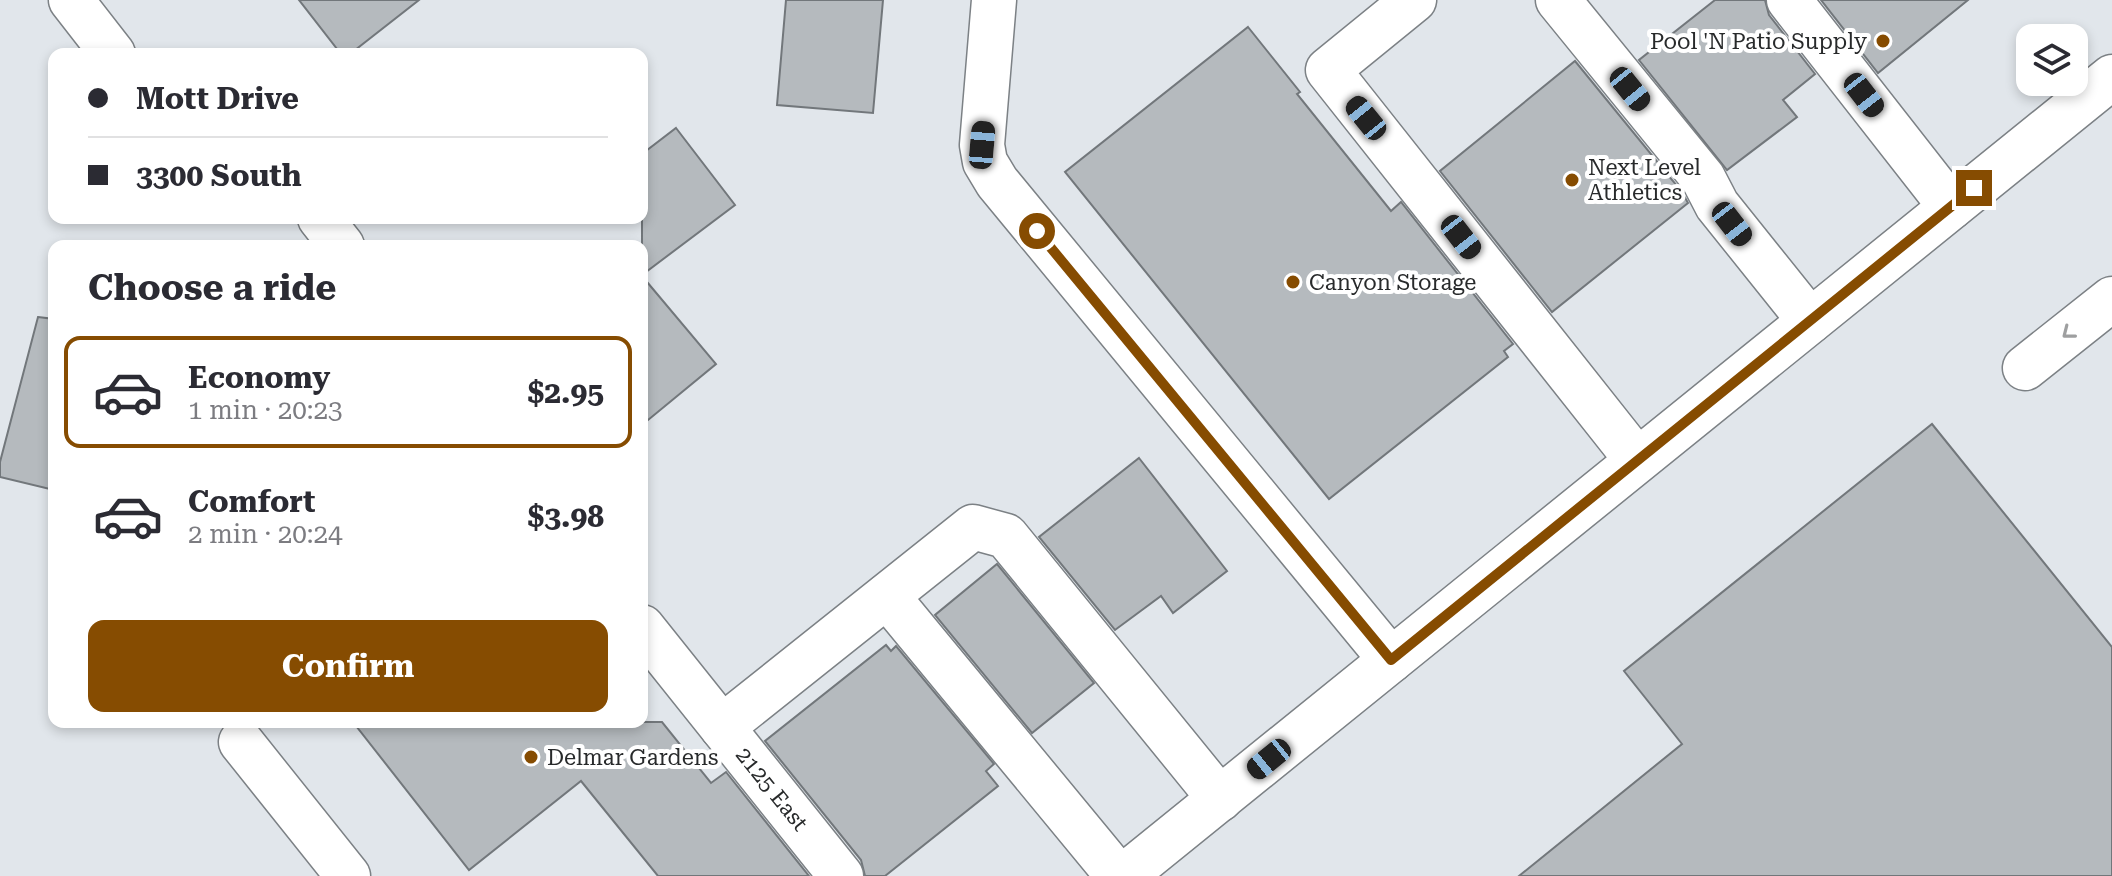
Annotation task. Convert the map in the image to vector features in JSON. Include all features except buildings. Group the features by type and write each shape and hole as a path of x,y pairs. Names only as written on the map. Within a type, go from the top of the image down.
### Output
{"main road":[{"path":"71,0 108,48"},
{"path":"994,0 982,145 985,162 997,182 1391,660"},
{"path":"1414,0 1328,70 1637,460"},
{"path":"1558,0 1703,178 1717,205 1810,321"},
{"path":"1789,0 1951,207"},
{"path":"1124,876 2112,77"},
{"path":"325,224 337,240"},
{"path":"2025,368 2112,299"},
{"path":"722,727 973,527 1006,536 1220,799"},
{"path":"887,596 1118,876"},
{"name":"2125 East","path":"648,634 841,876"},
{"path":"241,742 348,876"}],"place":[{"name":"Pool 'N Patio Supply","path":"1883,41"},
{"name":"Next Level Athletics","path":"1572,180"},
{"name":"Canyon Storage","path":"1293,282"},
{"name":"Delmar Gardens","path":"531,757"}],"route":[{"path":"1037,231 1391,660 1974,188"}]}
